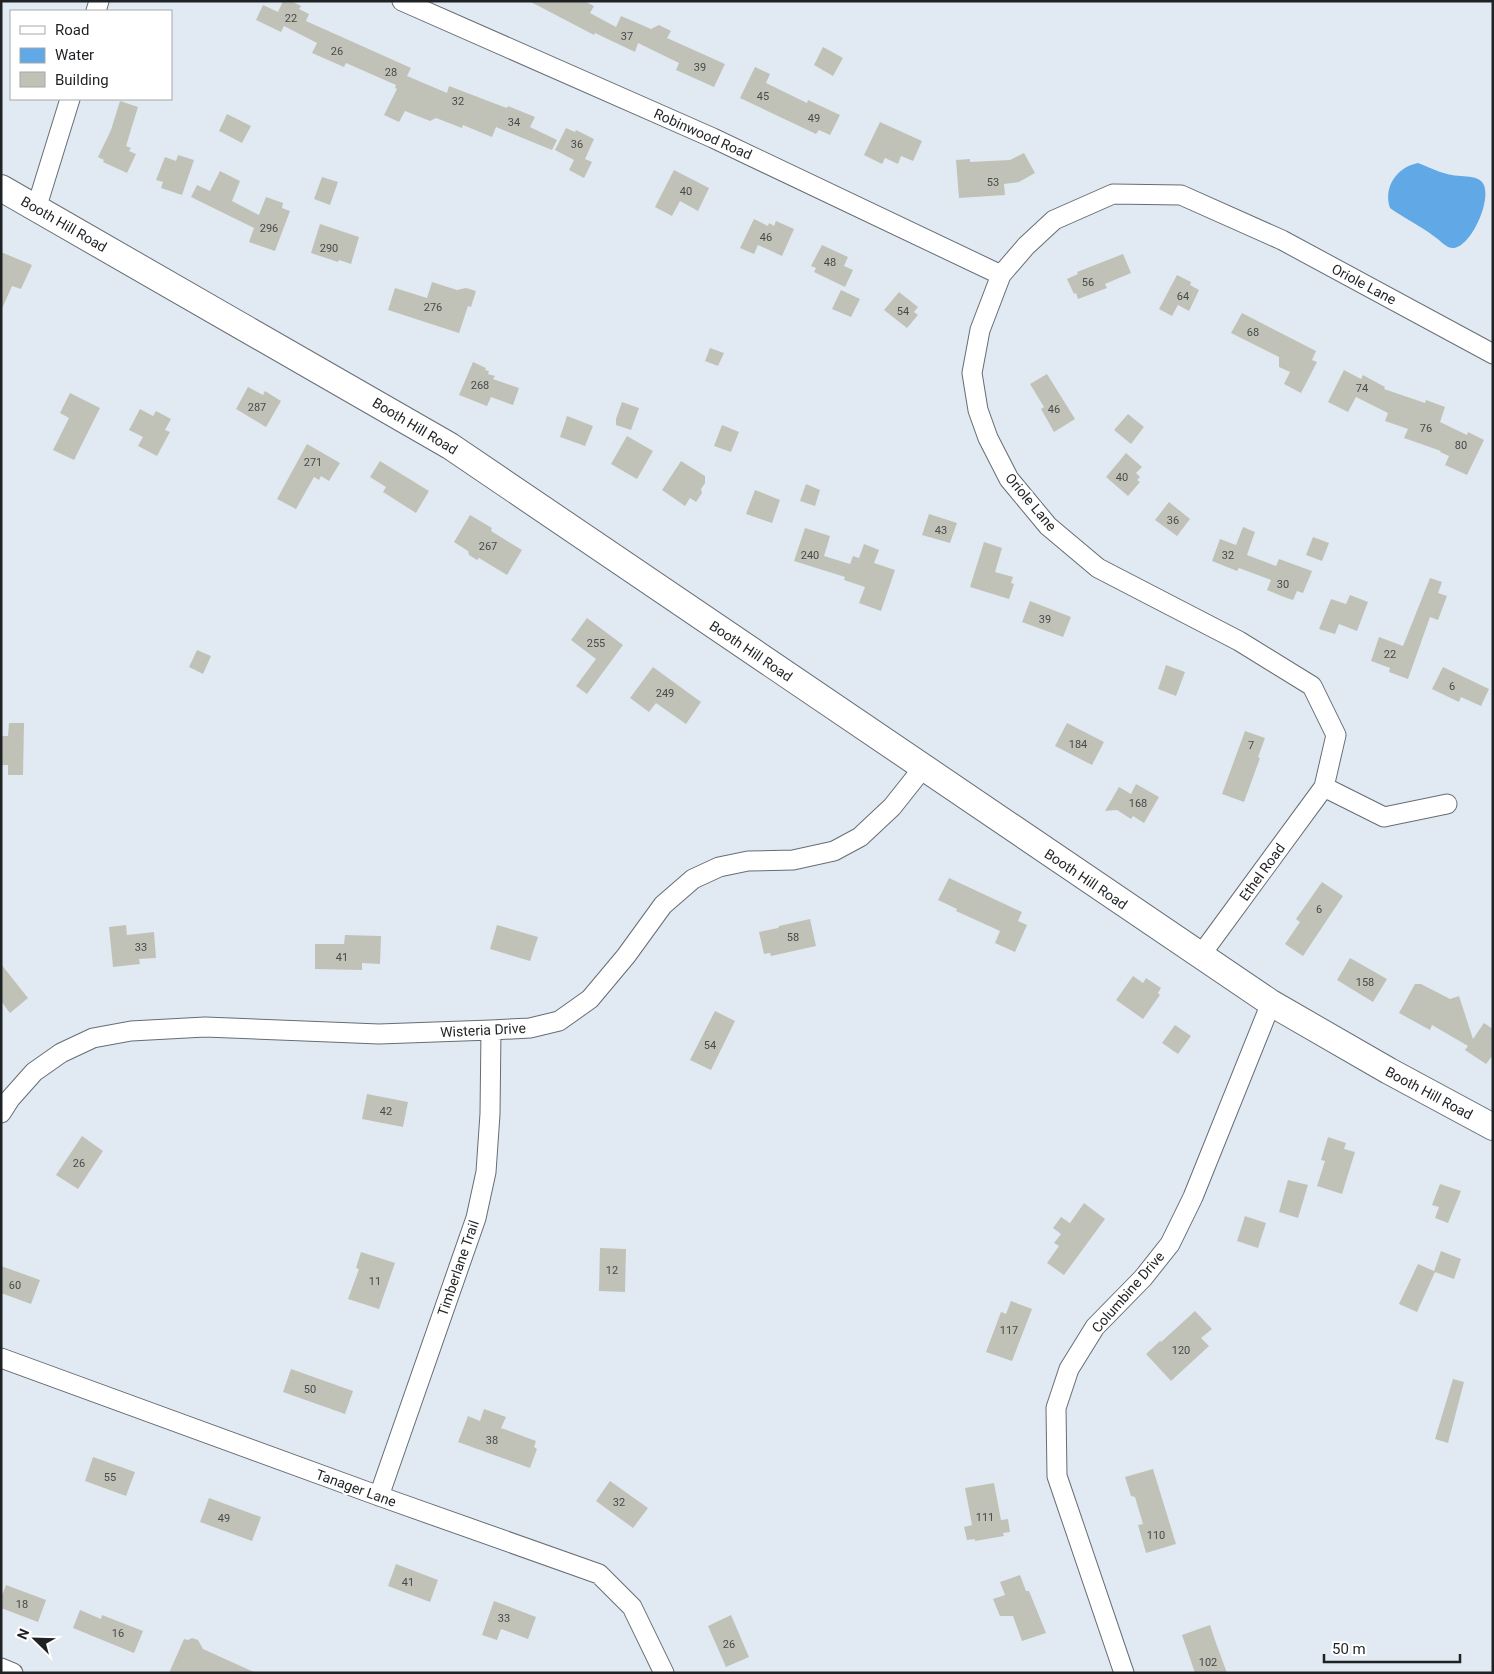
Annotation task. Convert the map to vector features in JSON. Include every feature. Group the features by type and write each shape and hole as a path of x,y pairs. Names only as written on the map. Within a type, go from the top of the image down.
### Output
{"street":[{"name":"Robinwood Road","path":"402,1 713,138 1001,275"},
{"path":"36,208 70,100"},
{"name":"Booth Hill Road","path":"1,188 450,446 1270,1003 1389,1071 1493,1127"},
{"name":"Oriole Lane","path":"1324,787 1336,735 1312,686 1239,641 1098,568 1048,526 1009,479 988,438 978,410 972,372 980,330 1001,275 1026,246 1054,220 1113,194 1181,195 1282,240 1493,354"},
{"name":"Wisteria Drive","path":"1,1113 34,1072 62,1053 93,1038 131,1032 205,1027 379,1034 491,1030 530,1028 559,1020 590,999 626,956 663,905 693,879 719,867 748,861 793,860 834,851 860,837 892,807 923,768"},
{"path":"1324,787 1384,817 1447,804"},
{"name":"Ethel Road","path":"1200,956 1324,787"},
{"name":"Columbine Drive","path":"1124,1673 1057,1476 1056,1408 1069,1369 1095,1327 1143,1278 1170,1244 1193,1197 1270,1003"},
{"name":"Timberlane Trail","path":"379,1496 476,1218 486,1172 490,1114 491,1030"},
{"name":"Tanager Lane","path":"1,1358 599,1574 632,1607 664,1673"},
{"path":"1,1668 14,1673"}],"water":[{"path":"1418,163 1444,173 1475,178 1482,182 1485,189 1483,209 1474,230 1461,245 1454,248 1446,246 1424,229 1390,208 1388,193 1394,179 1398,173 1410,165"}],"building":[{"path":"283,1 291,1 301,6 299,9 309,14 306,21 411,68 407,76 447,93 449,86 535,117 530,127 557,140 552,150 496,127 492,137 463,125 462,128 436,118 430,121 405,111 399,122 384,115 397,89 395,88 396,85 346,63 344,67 312,53 317,43 284,26 281,32 256,20 263,5 278,12"},
{"path":"529,1 584,1 594,6 590,13 616,27 621,16 651,29 659,25 671,31 667,38 725,64 714,87 676,70 679,63 638,43 635,52 595,33 594,35"},
{"path":"823,47 843,58 833,76 814,65"},
{"path":"755,67 770,74 766,83 807,103 808,100 840,115 830,135 819,130 816,134 740,98"},
{"path":"120,101 138,107 126,146 131,148 129,151 136,154 127,173 103,162 104,160 98,157 111,130"},
{"path":"227,114 251,126 242,143 219,131"},
{"path":"880,122 922,141 913,161 901,156 898,164 885,158 882,164 864,155"},
{"path":"566,128 575,132 576,130 594,139 585,159 592,162 584,178 569,170 574,160 555,150"},
{"path":"1024,153 1035,173 1019,182 1004,184 1005,195 959,198 956,160 970,159 970,162 1010,160"},
{"path":"178,155 194,160 182,195 161,188 163,182 156,180 165,157 176,161"},
{"path":"674,170 709,188 698,211 680,201 672,216 655,207"},
{"path":"220,171 240,181 232,201 259,215 266,197 283,203 282,208 290,211 275,251 249,242 254,228 191,197 197,185 210,191"},
{"path":"322,177 338,182 330,205 314,199"},
{"path":"754,219 768,226 769,223 774,226 776,221 794,229 782,256 758,245 754,254 740,248"},
{"path":"320,224 359,237 351,264 339,260 338,262 311,253"},
{"path":"822,245 848,257 844,266 853,270 845,287 814,272 816,268 811,266"},
{"path":"1,252 32,265 21,289 12,286 1,311"},
{"path":"1123,254 1131,273 1105,284 1107,288 1078,299 1067,279 1078,274 1077,272"},
{"path":"1177,275 1191,282 1190,285 1199,290 1189,311 1178,305 1172,316 1159,309"},
{"path":"432,282 457,290 466,288 476,291 471,307 468,306 459,333 388,310 395,288 427,298"},
{"path":"841,290 860,299 851,317 832,309"},
{"path":"899,292 918,307 914,312 918,315 907,328 884,310"},
{"path":"1242,313 1316,351 1312,360 1317,362 1301,393 1284,384 1290,372 1279,367 1279,357 1231,333"},
{"path":"710,348 724,353 718,366 705,361"},
{"path":"473,362 486,368 485,370 489,371 488,374 495,376 493,379 519,388 513,405 491,397 487,406 459,395"},
{"path":"1344,370 1361,379 1363,375 1385,387 1384,389 1425,403 1426,400 1445,407 1440,422 1467,435 1468,432 1484,440 1467,475 1445,465 1449,456 1441,451 1404,438 1408,429 1385,421 1388,413 1356,397 1348,412 1328,402"},
{"path":"1047,374 1075,419 1054,432 1041,409 1044,407 1030,384"},
{"path":"248,387 263,395 265,391 281,401 266,427 236,409"},
{"path":"70,393 100,408 74,460 53,450 69,418 60,413"},
{"path":"622,402 639,408 631,430 616,425 616,419"},
{"path":"140,409 153,416 156,411 171,419 165,430 170,432 157,456 138,446 143,437 129,430"},
{"path":"1128,414 1144,427 1131,444 1114,430"},
{"path":"567,416 593,426 585,446 560,437"},
{"path":"722,425 739,432 731,452 714,446"},
{"path":"627,436 653,451 637,479 611,464"},
{"path":"307,444 340,463 329,481 321,476 319,480 314,477 296,509 277,499"},
{"path":"1126,453 1142,467 1136,473 1140,477 1137,480 1140,482 1128,496 1106,477"},
{"path":"380,461 429,491 416,513 383,492 386,487 370,477"},
{"path":"681,461 705,476 705,483 701,489 702,493 696,502 690,498 685,506 662,490"},
{"path":"806,484 820,490 815,506 800,501"},
{"path":"755,490 780,500 772,523 746,514"},
{"path":"1169,502 1190,519 1177,536 1155,520"},
{"path":"929,514 957,523 950,543 922,535"},
{"path":"470,515 492,528 491,531 522,550 507,575 479,558 477,560 469,555 468,551 454,542"},
{"path":"1243,527 1255,532 1247,555 1276,566 1279,559 1312,571 1303,593 1297,591 1293,600 1284,597 1267,590 1271,580 1239,568 1237,571 1212,561 1220,539 1236,545"},
{"path":"805,528 830,536 824,556 850,564 853,556 859,558 864,544 879,550 874,563 895,570 881,611 859,603 865,587 844,580 845,577 794,561"},
{"path":"1313,537 1329,543 1322,561 1306,555"},
{"path":"984,542 1002,548 995,572 1013,577 1011,583 1014,584 1009,599 970,587"},
{"path":"1430,578 1442,582 1438,593 1447,596 1438,620 1430,617 1408,679 1389,672 1390,668 1371,661 1379,637 1403,646"},
{"path":"1350,595 1368,602 1357,631 1339,624 1335,634 1319,629 1331,599 1346,604"},
{"path":"1030,601 1071,617 1063,637 1022,622"},
{"path":"587,618 623,645 587,694 576,686 596,659 571,640"},
{"path":"197,650 211,656 203,674 189,667"},
{"path":"1166,665 1185,672 1176,696 1158,689"},
{"path":"653,667 701,702 686,724 656,703 649,712 630,698"},
{"path":"1443,667 1489,689 1481,706 1461,697 1459,702 1432,689"},
{"path":"9,723 24,723 23,775 8,775 8,765 1,765 1,736 8,736"},
{"path":"1067,723 1104,742 1092,765 1055,746"},
{"path":"1245,731 1265,738 1244,802 1222,794"},
{"path":"1136,784 1159,797 1144,823 1133,816 1131,819 1117,810 1105,811 1119,787 1131,794"},
{"path":"949,878 1022,912 1018,921 1027,925 1015,952 995,943 1000,931 956,911 957,909 938,900"},
{"path":"1322,882 1343,896 1303,956 1285,944 1300,922 1296,919"},
{"path":"810,919 816,946 771,956 770,953 764,954 759,932"},
{"path":"126,925 127,935 154,932 156,958 139,959 140,964 113,967 109,927"},
{"path":"497,925 538,937 530,961 490,949"},
{"path":"345,935 381,936 380,964 362,963 362,970 315,969 315,944 344,944"},
{"path":"1350,958 1387,979 1373,1002 1337,980"},
{"path":"1,964 28,998 10,1013 1,1001"},
{"path":"1133,976 1143,983 1146,978 1161,988 1158,993 1160,995 1143,1019 1116,1000"},
{"path":"1415,984 1421,984 1450,999 1459,996 1473,1039 1484,1023 1493,1029 1493,1055 1486,1064 1465,1050 1468,1046 1432,1025 1430,1030 1399,1013"},
{"path":"715,1011 735,1021 711,1070 690,1060"},
{"path":"1175,1025 1191,1036 1178,1054 1162,1043"},
{"path":"367,1094 408,1102 403,1127 362,1119"},
{"path":"82,1136 103,1151 78,1189 56,1175"},
{"path":"1328,1137 1346,1143 1344,1149 1355,1152 1342,1194 1317,1186 1325,1161 1321,1160"},
{"path":"1288,1180 1308,1185 1298,1218 1279,1212"},
{"path":"1440,1184 1461,1191 1448,1223 1435,1218 1439,1207 1432,1205"},
{"path":"1084,1203 1105,1219 1064,1275 1047,1263 1059,1246 1054,1243 1061,1234 1053,1228 1061,1217 1070,1223"},
{"path":"1245,1216 1266,1223 1258,1248 1237,1241"},
{"path":"600,1248 626,1249 625,1292 599,1291"},
{"path":"1441,1251 1461,1259 1454,1279 1435,1272 1417,1312 1399,1304 1418,1264 1434,1271"},
{"path":"361,1252 395,1263 379,1309 348,1299 359,1269 356,1268"},
{"path":"1,1266 40,1280 31,1304 1,1293"},
{"path":"1011,1301 1032,1309 1012,1361 986,1352 1001,1312 1006,1314"},
{"path":"1195,1311 1212,1329 1201,1338 1209,1346 1171,1381 1146,1354"},
{"path":"291,1369 353,1391 345,1414 283,1392"},
{"path":"1453,1379 1464,1382 1448,1443 1435,1439"},
{"path":"484,1409 506,1417 501,1428 536,1441 534,1447 537,1449 530,1468 458,1442 468,1416 480,1421"},
{"path":"93,1457 135,1472 126,1496 85,1481"},
{"path":"1153,1469 1176,1544 1146,1553 1138,1525 1143,1524 1135,1497 1131,1496 1125,1477"},
{"path":"610,1481 648,1508 633,1528 596,1501"},
{"path":"994,1483 1001,1520 1008,1519 1010,1532 1003,1533 1004,1536 975,1541 975,1539 967,1540 964,1527 972,1525 965,1488"},
{"path":"209,1498 261,1517 252,1541 200,1522"},
{"path":"396,1564 438,1580 430,1602 388,1586"},
{"path":"1020,1575 1026,1591 1029,1591 1046,1633 1022,1641 1013,1616 1000,1616 993,1599 1005,1595 1000,1582"},
{"path":"6,1585 46,1600 38,1622 1,1608 1,1598"},
{"path":"494,1601 536,1617 528,1639 501,1629 497,1640 482,1635"},
{"path":"80,1610 101,1619 102,1615 143,1631 134,1653 73,1628"},
{"path":"731,1615 749,1657 726,1667 708,1626"},
{"path":"1210,1625 1227,1673 1195,1673 1182,1635"},
{"path":"192,1638 198,1640 203,1649 256,1673 169,1673 184,1639"}]}
